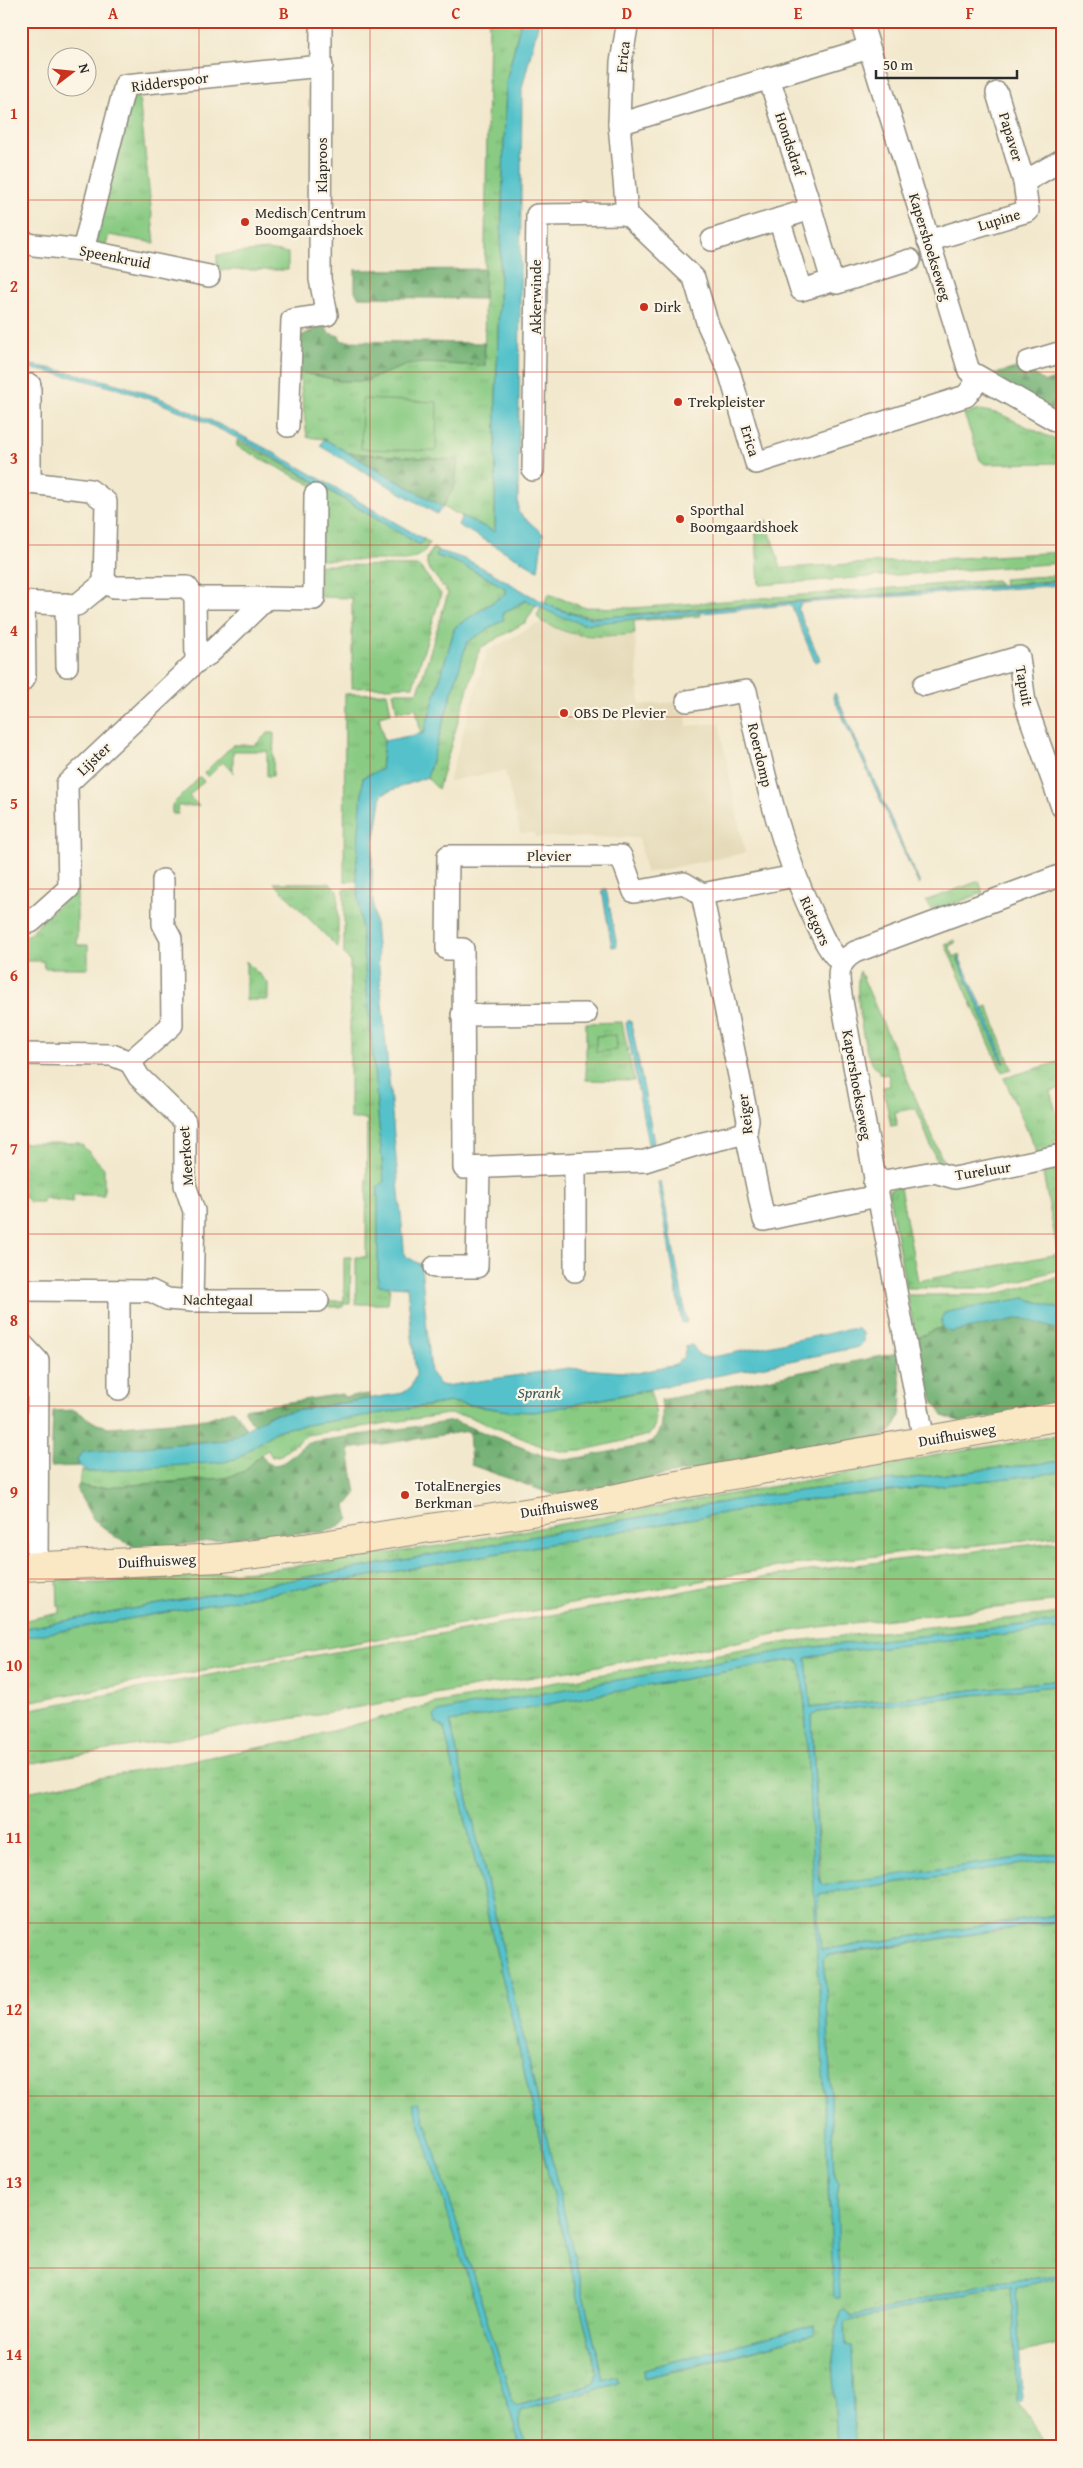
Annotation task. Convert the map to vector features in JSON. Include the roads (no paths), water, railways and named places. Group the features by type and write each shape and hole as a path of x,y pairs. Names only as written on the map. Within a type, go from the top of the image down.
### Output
{"main road":[{"name":"Duifhuisweg","path":"29,1567 222,1558 337,1543 613,1499 1062,1416"}],"street":[{"name":"Klaproos","path":"288,426 292,320 327,315 320,279 322,21"},
{"name":"Erica","path":"628,21 622,62 619,124 627,214 694,278 708,325 729,371 756,463 966,396 980,378"},
{"name":"Kapershoekseweg","path":"862,21 969,371 1062,424"},
{"path":"619,124 869,48"},
{"name":"Ridderspoor","path":"83,250 125,85 322,66"},
{"name":"Hondsdraf","path":"769,78 832,281"},
{"name":"Papaver","path":"997,93 1024,182"},
{"path":"1024,182 1062,160"},
{"name":"Lupine","path":"928,241 1028,210 1024,182"},
{"path":"712,240 811,209"},
{"name":"Akkerwinde","path":"533,470 537,215 627,214"},
{"path":"779,219 801,290 832,281 837,283 910,260"},
{"name":"Speenkruid","path":"21,242 83,250 209,276"},
{"path":"1028,362 1062,352"},
{"path":"30,385 30,483 90,490 106,502 104,582"},
{"path":"195,598 314,599 315,495"},
{"path":"104,582 114,587 186,587 195,598 196,662"},
{"path":"21,682 25,677 23,602 72,605 104,582"},
{"name":"Lijster","path":"21,922 31,922 69,888 67,784 196,662 210,654 267,598"},
{"path":"67,666 72,605"},
{"name":"Tapuit","path":"924,685 1019,657 1022,667 1025,703 1062,807"},
{"name":"Roerdomp","path":"687,701 746,691 764,779 795,876"},
{"name":"Plevier","path":"480,1168 464,1168 463,949 447,949 448,856 621,856 634,892 684,883 702,894"},
{"path":"841,962 855,952 870,946 1062,875"},
{"path":"702,894 795,876"},
{"name":"Rietgors","path":"795,876 830,953 841,962"},
{"path":"21,1054 112,1055 130,1062 172,1025 171,939 163,924 162,880"},
{"name":"Reiger","path":"702,894 748,1120 746,1132 764,1220 876,1190"},
{"name":"Kapershoekseweg","path":"841,962 839,980 876,1190 924,1441"},
{"path":"462,1015 586,1014"},
{"name":"Meerkoet","path":"130,1062 139,1077 185,1122 185,1185 194,1211 192,1301"},
{"path":"435,1267 477,1267 480,1168 645,1161 746,1132"},
{"name":"Tureluur","path":"876,1190 934,1172 955,1178 1062,1156"},
{"path":"574,1271 575,1164"},
{"name":"Nachtegaal","path":"21,1290 151,1290 167,1299 192,1301 318,1301"},
{"path":"119,1291 119,1389"},
{"path":"21,1343 38,1361 29,1567"}],"water":[{"path":"521,21 539,21 522,88 518,512 543,534 538,570 458,525 462,516 495,532 496,397 506,82"},
{"path":"21,363 107,381 157,397 192,412 293,463 424,539 420,545 292,468 191,416 124,391 73,377 21,367"},
{"path":"324,439 443,507 437,514 320,446"},
{"name":"Sprank","path":"438,551 480,566 543,602 559,609 575,615 593,618 1062,581 1061,585 801,603 798,610 820,660 815,662 792,607 788,605 583,624 556,615 526,600 503,613 503,620 467,642 427,777 382,794 372,857 372,890 404,1255 421,1265 431,1373 439,1384 445,1386 568,1368 637,1373 676,1365 684,1356 686,1346 692,1345 699,1355 708,1358 856,1328 863,1333 863,1343 859,1347 534,1412 508,1411 451,1402 287,1428 276,1431 238,1458 224,1462 88,1472 80,1466 77,1460 83,1452 226,1440 271,1415 403,1393 411,1387 416,1375 407,1287 378,1285 378,1187 384,1182 356,871 363,777 381,770 384,741 424,733 455,627 505,594 505,588 480,574 463,565 436,556"},
{"path":"835,693 920,884 919,885 833,696"},
{"path":"606,889 617,946 612,947 602,890"},
{"path":"959,957 983,1008 1005,1063 1003,1063 958,959"},
{"path":"629,1020 631,1022 654,1143 651,1145 648,1144 626,1023"},
{"path":"658,1182 661,1182 687,1322 685,1323 682,1323"},
{"path":"1025,1298 1062,1310 1062,1331 1022,1318 951,1332 944,1329 941,1323 942,1316 947,1312"},
{"path":"1062,1461 1062,1472 774,1504 21,1638 21,1629 763,1495"},
{"path":"1062,1621 1062,1628 828,1653 806,1658 811,1708 1062,1680 1062,1685 818,1712 812,1716 818,1876 822,1885 1062,1852 1062,1858 819,1894 817,1909 821,1950 1062,1914 1062,1921 834,1954 826,1956 823,1960 827,1998 834,2176 839,2184 837,2197 840,2298 834,2298 805,1706 801,1667 798,1660 778,1662 450,1722 603,2380 617,2376 618,2382 520,2411 518,2421 528,2447 521,2447 413,2104 419,2102 513,2402 518,2406 594,2383 597,2374 557,2212 444,1728 436,1723 434,1716 438,1712 452,1709 795,1649"},
{"path":"1062,2274 1062,2277 1016,2287 1022,2401 1017,2402 1011,2286 994,2287 845,2322 846,2345 852,2346 855,2447 837,2447 832,2357 840,2311 845,2309 852,2317 986,2284"},
{"path":"815,2325 815,2334 645,2378 644,2369"}],"place":[{"name":"Medisch Centrum Boomgaardshoek","path":"245,222"},
{"name":"Dirk","path":"644,307"},
{"name":"Trekpleister","path":"678,402"},
{"name":"Sporthal Boomgaardshoek","path":"680,519"},
{"name":"OBS De Plevier","path":"564,713"},
{"name":"TotalEnergies Berkman","path":"405,1495"}]}
